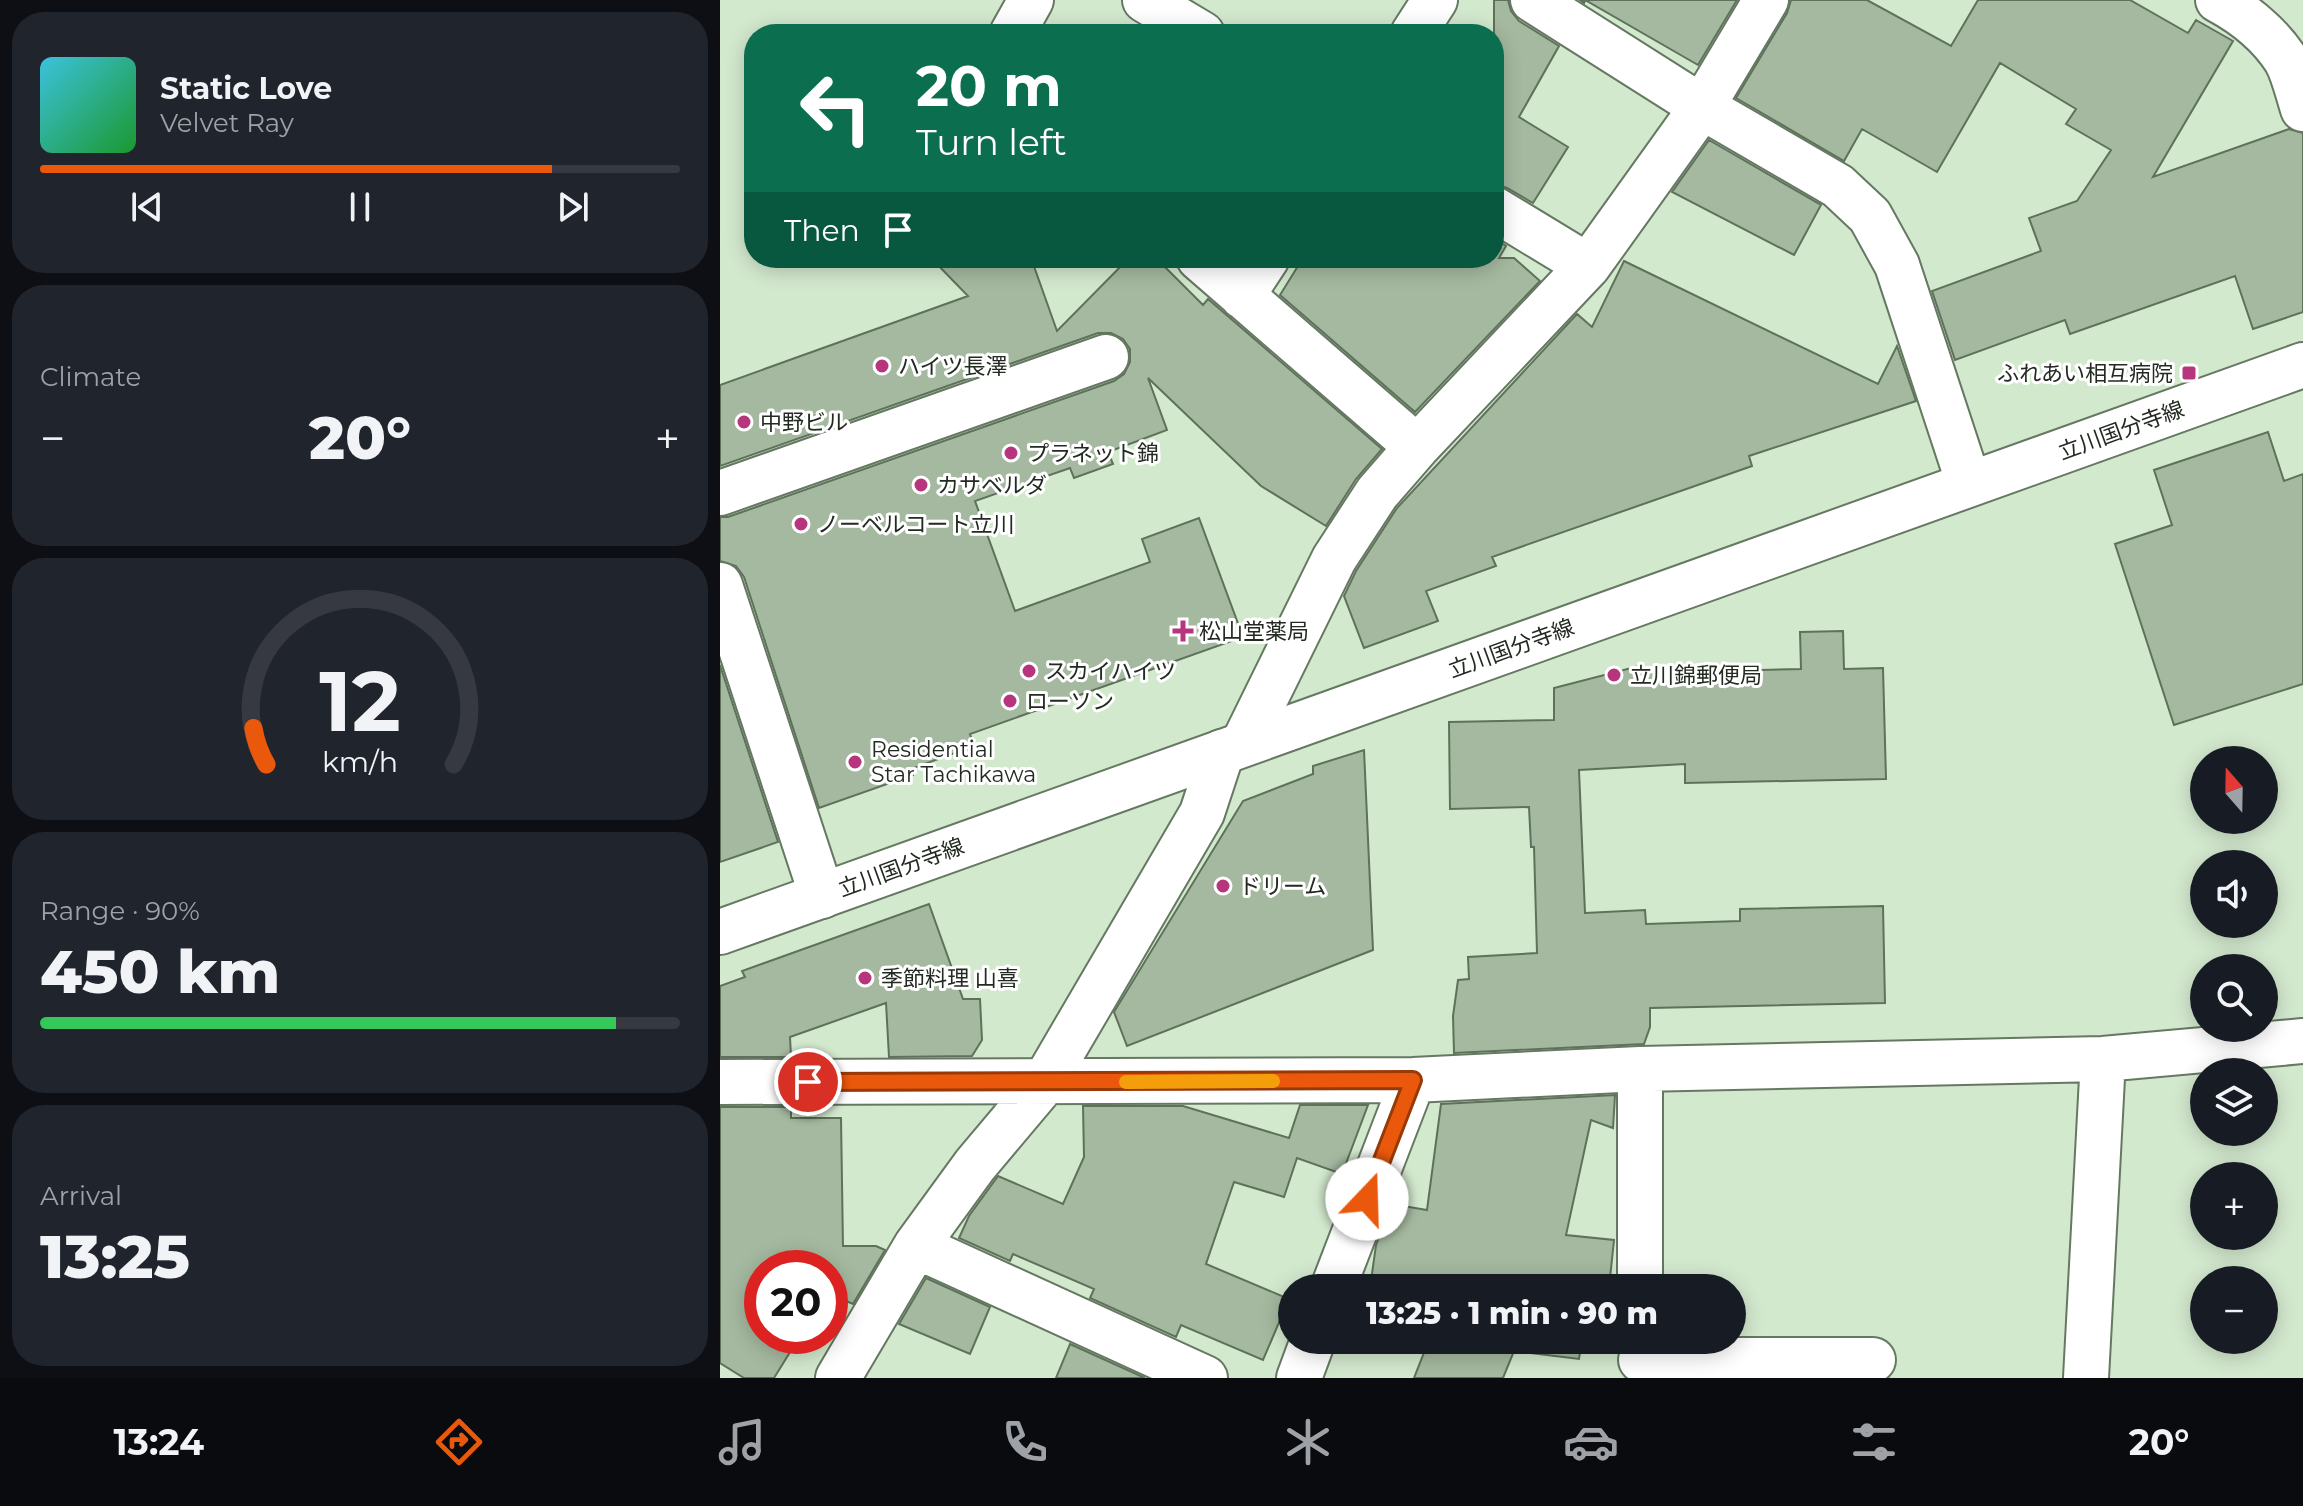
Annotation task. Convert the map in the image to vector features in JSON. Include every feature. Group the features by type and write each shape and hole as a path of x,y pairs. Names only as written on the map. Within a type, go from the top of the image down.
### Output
{"street":[{"path":"1018,24 1031,0"},
{"path":"1145,0 1185,24"},
{"path":"1419,24 1435,0"},
{"path":"1533,0 1702,107 1838,186 1870,216 1897,265 1969,484"},
{"path":"838,1378 916,1246 975,1165 1044,1083 1202,813 1232,748 1334,559 1377,493 1588,266 1702,107 1766,0"},
{"path":"2218,0 2268,37 2287,62 2303,109"},
{"path":"1504,215 1588,266"},
{"path":"1210,268 1417,447"},
{"path":"1242,296 1260,268"},
{"path":"720,493 1106,357"},
{"name":"立川国分寺線","path":"720,932 2303,365"},
{"path":"720,585 822,896"},
{"path":"720,1082 1413,1080 1640,1069 2103,1059 2303,1041"},
{"path":"2086,1378 2103,1059"},
{"path":"1640,1069 1640,1274"},
{"path":"1338,1274 1413,1080"},
{"path":"916,1246 1205,1378"},
{"path":"1299,1378 1308,1354"},
{"path":"1641,1359 1873,1360"}],"building":[{"path":"1494,0 1508,0 1511,11 1519,21 1559,46 1519,117 1568,147 1533,203 1504,187 1504,24 1494,24"},
{"path":"1585,0 1737,0 1698,65"},
{"path":"1791,0 1867,0 1951,46 1978,0 2130,0 2188,33 2196,20 2233,41 2153,177 2289,129 2303,133 2303,312 2253,329 2235,276 2070,334 2065,320 1955,360 1932,291 2041,251 2029,218 2077,201 2111,150 2066,124 2076,109 2000,63 1937,172 1862,129 1844,161 1736,98 1787,13"},
{"path":"1709,140 1821,205 1794,255 1672,192"},
{"path":"1504,258 1514,258 1540,281 1415,412 1280,295 1297,268 1504,268"},
{"path":"1624,261 1878,384 1897,346 1916,401 1749,456 1752,466 1492,557 1496,566 1426,591 1438,621 1364,648 1344,596 1356,571 1397,508 1577,314 1592,327"},
{"path":"941,268 1035,268 1057,331 1119,268 1166,268 1203,305 1208,299 1382,449 1356,479 1326,526 1261,486 1148,378 1167,430 1108,452 1113,464 1074,478 1070,468 975,501 1015,611 1150,562 1142,539 1199,518 1243,637 970,734 974,746 911,769 913,775 819,808 744,577 736,566 720,561 720,517 728,517 1114,381 1124,374 1130,362 1130,349 1123,339 1111,333 1098,333 720,466 720,385 968,296"},
{"path":"2268,432 2284,481 2303,474 2303,684 2174,725 2115,544 2172,525 2154,470"},
{"path":"1843,631 1844,669 1883,668 1886,779 1685,783 1685,764 1579,770 1585,913 1645,910 1646,924 1740,921 1740,909 1883,906 1885,1003 1650,1008 1650,1027 1644,1044 1454,1053 1453,1016 1458,980 1469,979 1468,957 1537,953 1534,847 1531,847 1529,807 1450,809 1449,722 1554,720 1554,688 1639,666 1639,673 1801,669 1800,632"},
{"path":"720,665 778,842 720,862"},
{"path":"1364,750 1373,950 1127,1046 1114,1012 1243,801 1313,774 1313,766"},
{"path":"929,904 963,999 980,999 982,1040 972,1056 889,1057 886,1003 790,1037 791,1057 720,1057 720,986 745,977 742,971"},
{"path":"1615,1095 1613,1128 1591,1120 1566,1235 1614,1240 1610,1274 1372,1274 1376,1245 1392,1204 1427,1210 1441,1104"},
{"path":"1300,1105 1368,1105 1342,1174 1297,1158 1284,1197 1234,1182 1206,1264 1278,1294 1278,1325 1263,1360 1181,1325 1176,1337 1090,1298 1094,1289 1013,1254 1010,1261 959,1238 969,1216 998,1176 1063,1204 1084,1157 1083,1106 1183,1106 1289,1138"},
{"path":"720,1107 791,1107 791,1118 841,1118 843,1246 876,1246 885,1250 853,1304 848,1302 848,1250 744,1250 744,1354 789,1354 774,1378 744,1378 720,1363"},
{"path":"926,1278 990,1307 970,1354 899,1324"},
{"path":"1070,1344 1145,1378 1056,1378"},
{"path":"1423,1354 1513,1354 1503,1378 1414,1378"},
{"path":"1538,1354 1580,1354 1579,1359"}],"slow traffic":[{"path":"1126,1082 1273,1081"}],"place":[{"name":"ハイツ長澤","path":"882,366"},
{"name":"ふれあい相互病院","path":"2189,373"},
{"name":"中野ビル","path":"744,422"},
{"name":"プラネット錦","path":"1011,453"},
{"name":"カサベルダ","path":"921,485"},
{"name":"ノーベルコート立川","path":"801,524"},
{"name":"松山堂薬局","path":"1183,631"},
{"name":"スカイハイツ","path":"1029,671"},
{"name":"立川錦郵便局","path":"1614,675"},
{"name":"ローソン","path":"1010,701"},
{"name":"Residential Star Tachikawa","path":"855,762"},
{"name":"ドリーム","path":"1223,886"},
{"name":"季節料理 山喜","path":"865,978"}],"route":[{"path":"808,1082 1413,1080 1367,1199"}]}
